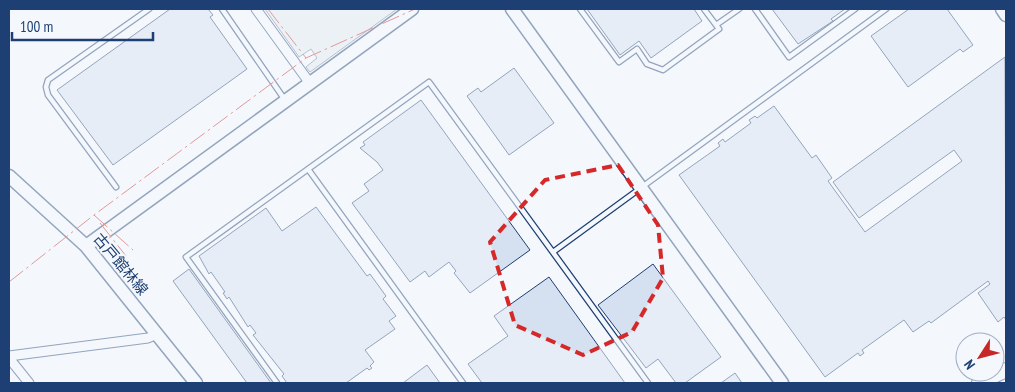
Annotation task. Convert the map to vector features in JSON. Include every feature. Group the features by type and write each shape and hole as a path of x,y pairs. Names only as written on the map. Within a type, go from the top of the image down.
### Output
{"main road":[{"path":"979,383 1006,370"}],"street":[{"path":"256,9 309,82"},
{"path":"86,246 309,82 412,9"},
{"path":"512,9 782,383"},
{"path":"1002,9 1006,15"},
{"name":"古戸館林線","path":"9,176 86,246 196,383"},
{"path":"29,383 9,357 148,338 157,334"}],"lane":[{"path":"116,187 48,95 46,87 48,80 149,9"},
{"path":"222,9 285,100"},
{"path":"580,9 619,62 636,50 647,64 663,70 718,29 704,9"},
{"path":"716,25 739,9"},
{"path":"755,9 790,56 855,9"},
{"path":"553,252 641,190 886,9"},
{"path":"277,383 186,257 429,82 648,383"},
{"path":"308,169 463,383"}],"highlighted area":[{"path":"618,165 658,225 663,278 632,332 583,355 515,325 490,242 545,180"}],"shaded area":[{"path":"265,9 397,9 310,72 306,67 317,58 311,49 299,57"}],"building":[{"path":"170,9 208,9 213,15 210,17 247,69 113,165 57,90"},
{"path":"587,9 694,9 702,21 651,58 639,41 620,55"},
{"path":"772,9 845,9 831,19 833,21 798,44"},
{"path":"909,9 947,9 973,45 963,52 960,49 908,87 871,36"},
{"path":"1005,57 1006,320 1004,317 998,322 978,293 990,284 988,281 931,323 929,321 913,332 904,320 862,350 864,353 860,356 858,353 825,377 679,175 720,146 718,143 723,139 725,142 751,123 749,120 755,116 757,118 774,106 812,158 816,155 832,178 828,181 865,232 962,161 954,150 859,218 833,182"},
{"path":"514,68 554,123 509,155 467,96 478,88 481,92"},
{"path":"421,100 530,250 470,293 454,273 456,271 449,262 429,277 425,271 410,282 352,203 369,191 364,184 383,170 377,162 360,148 365,145 363,142"},
{"path":"316,207 367,276 370,274 386,296 383,299 396,316 389,321 395,329 365,350 374,362 370,366 372,368 369,370 367,368 346,383 287,383 282,376 284,374 253,335 256,333 250,325 248,327 229,297 227,299 223,293 225,292 211,272 209,274 199,256 266,208 282,231"},
{"path":"653,264 721,357 685,383 676,383 658,359 646,368 598,305"},
{"path":"189,269 271,383 247,383 173,281"},
{"path":"549,277 625,383 482,383 468,364 508,336 494,316"},
{"path":"427,365 440,383 403,383"},
{"path":"735,373 742,383 721,383"}],"power":[{"path":"268,9 306,58"},
{"path":"9,282 94,215 306,58 415,9"},
{"path":"94,215 133,250"},
{"path":"100,223 126,256"}]}
